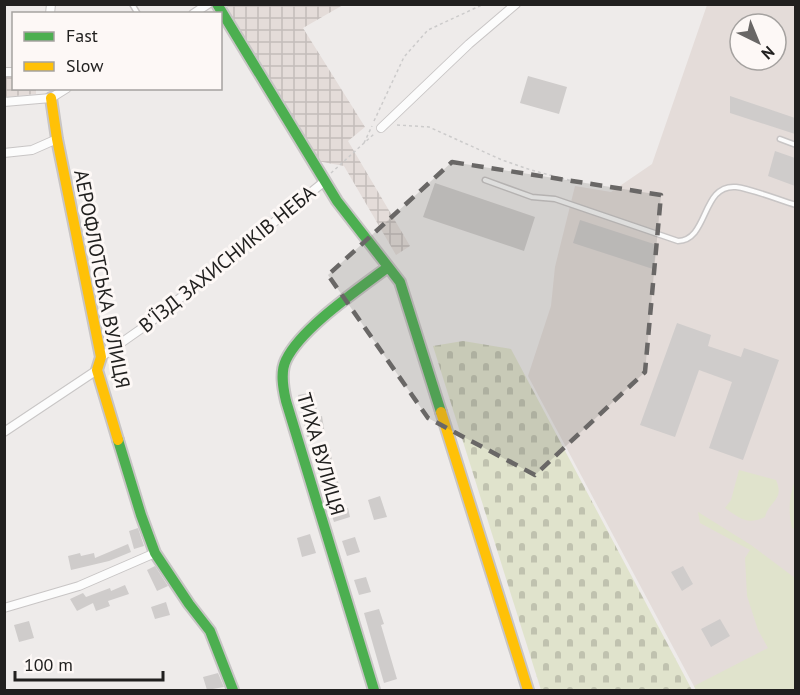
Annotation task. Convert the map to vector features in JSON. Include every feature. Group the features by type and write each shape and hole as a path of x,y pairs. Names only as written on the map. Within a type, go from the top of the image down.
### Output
{"street":[{"path":"381,128 469,44 516,4"},
{"path":"222,12 337,201 400,282 528,690"},
{"path":"4,102 49,93"},
{"name":"АЕРОФЛОТСЬКА ВУЛИЦЯ","path":"49,93 100,357 97,370 141,515 155,553 210,631 233,690"},
{"path":"4,153 32,150 57,140"},
{"name":"В'ЇЗД ЗАХИСНИКІВ НЕБА","path":"100,357 148,324 324,181"},
{"name":"ТИХА ВУЛИЦЯ","path":"374,690 289,412 282,380 286,359 299,339 388,267"},
{"path":"4,432 97,370"},
{"path":"4,608 79,586 155,553"}],"lane":[{"path":"780,139 795,145"},
{"path":"485,180 532,197 555,199 678,241 686,241 693,235 716,193 725,188 737,187 795,205"}],"path":[{"path":"364,144 404,57 428,30 484,4"},
{"path":"324,181 381,128 390,124 429,127 502,160 576,182"}],"highlighted area":[{"path":"452,162 661,195 645,372 535,475 428,418 328,275"}],"shaded area":[{"path":"227,5 343,5 303,28 365,127 348,141 410,246 396,255 344,166 317,161 227,13"},
{"path":"707,5 795,5 795,690 696,690 528,376 551,306 555,267 575,186 611,192 652,164"},
{"path":"5,77 12,77 12,90 36,90 36,94 5,97"}],"green space":[{"path":"463,341 511,349 692,690 541,690 433,346"},
{"path":"739,470 776,480 778,496 765,517 753,521 744,520 725,508 731,500"},
{"path":"795,480 795,529 792,528 790,498"},
{"path":"698,512 751,545 795,578 795,690 696,690 694,686 768,648 758,630 747,596 745,558 750,550 700,523"}],"building":[{"path":"528,76 567,87 559,114 520,103"},
{"path":"730,96 795,118 795,134 730,113"},
{"path":"775,151 795,158 795,186 768,176"},
{"path":"435,183 535,217 524,251 423,217"},
{"path":"580,220 657,245 653,269 573,243"},
{"path":"677,323 711,335 708,346 741,357 744,348 779,360 743,460 709,448 732,382 699,370 675,437 640,425"},
{"path":"314,392 318,417 322,416 325,434 307,437 298,395"},
{"path":"330,449 332,460 317,462 315,452"},
{"path":"337,479 341,490 326,494 323,484"},
{"path":"380,496 387,517 374,520 368,500"},
{"path":"348,508 350,517 334,522 331,513"},
{"path":"138,528 144,546 134,549 129,531"},
{"path":"310,534 316,553 302,557 297,538"},
{"path":"355,537 360,552 347,556 342,541"},
{"path":"128,544 131,552 109,561 71,570 68,556 94,553 95,558"},
{"path":"155,566 168,586 157,591 147,570"},
{"path":"683,566 693,584 682,591 671,572"},
{"path":"366,577 371,592 359,595 354,580"},
{"path":"125,585 129,594 108,601 110,606 96,611 93,603 77,611 70,599 83,593 86,597"},
{"path":"166,602 170,615 155,619 151,607"},
{"path":"379,609 384,624 381,625 397,679 384,683 364,613"},
{"path":"720,619 730,636 711,647 701,629"},
{"path":"29,621 34,638 19,642 14,625"},
{"path":"218,673 224,687 207,690 203,677"}],"traffic: fast":[{"path":"217,4 222,12"},
{"path":"222,12 337,201 400,282 441,412"},
{"path":"374,690 286,401 283,375 286,360 304,335 317,322 388,267"},
{"path":"118,440 155,553 210,631 233,690"}],"traffic: slow":[{"path":"51,98 57,139 101,357 97,370 118,440"},
{"path":"441,412 528,690"}]}
